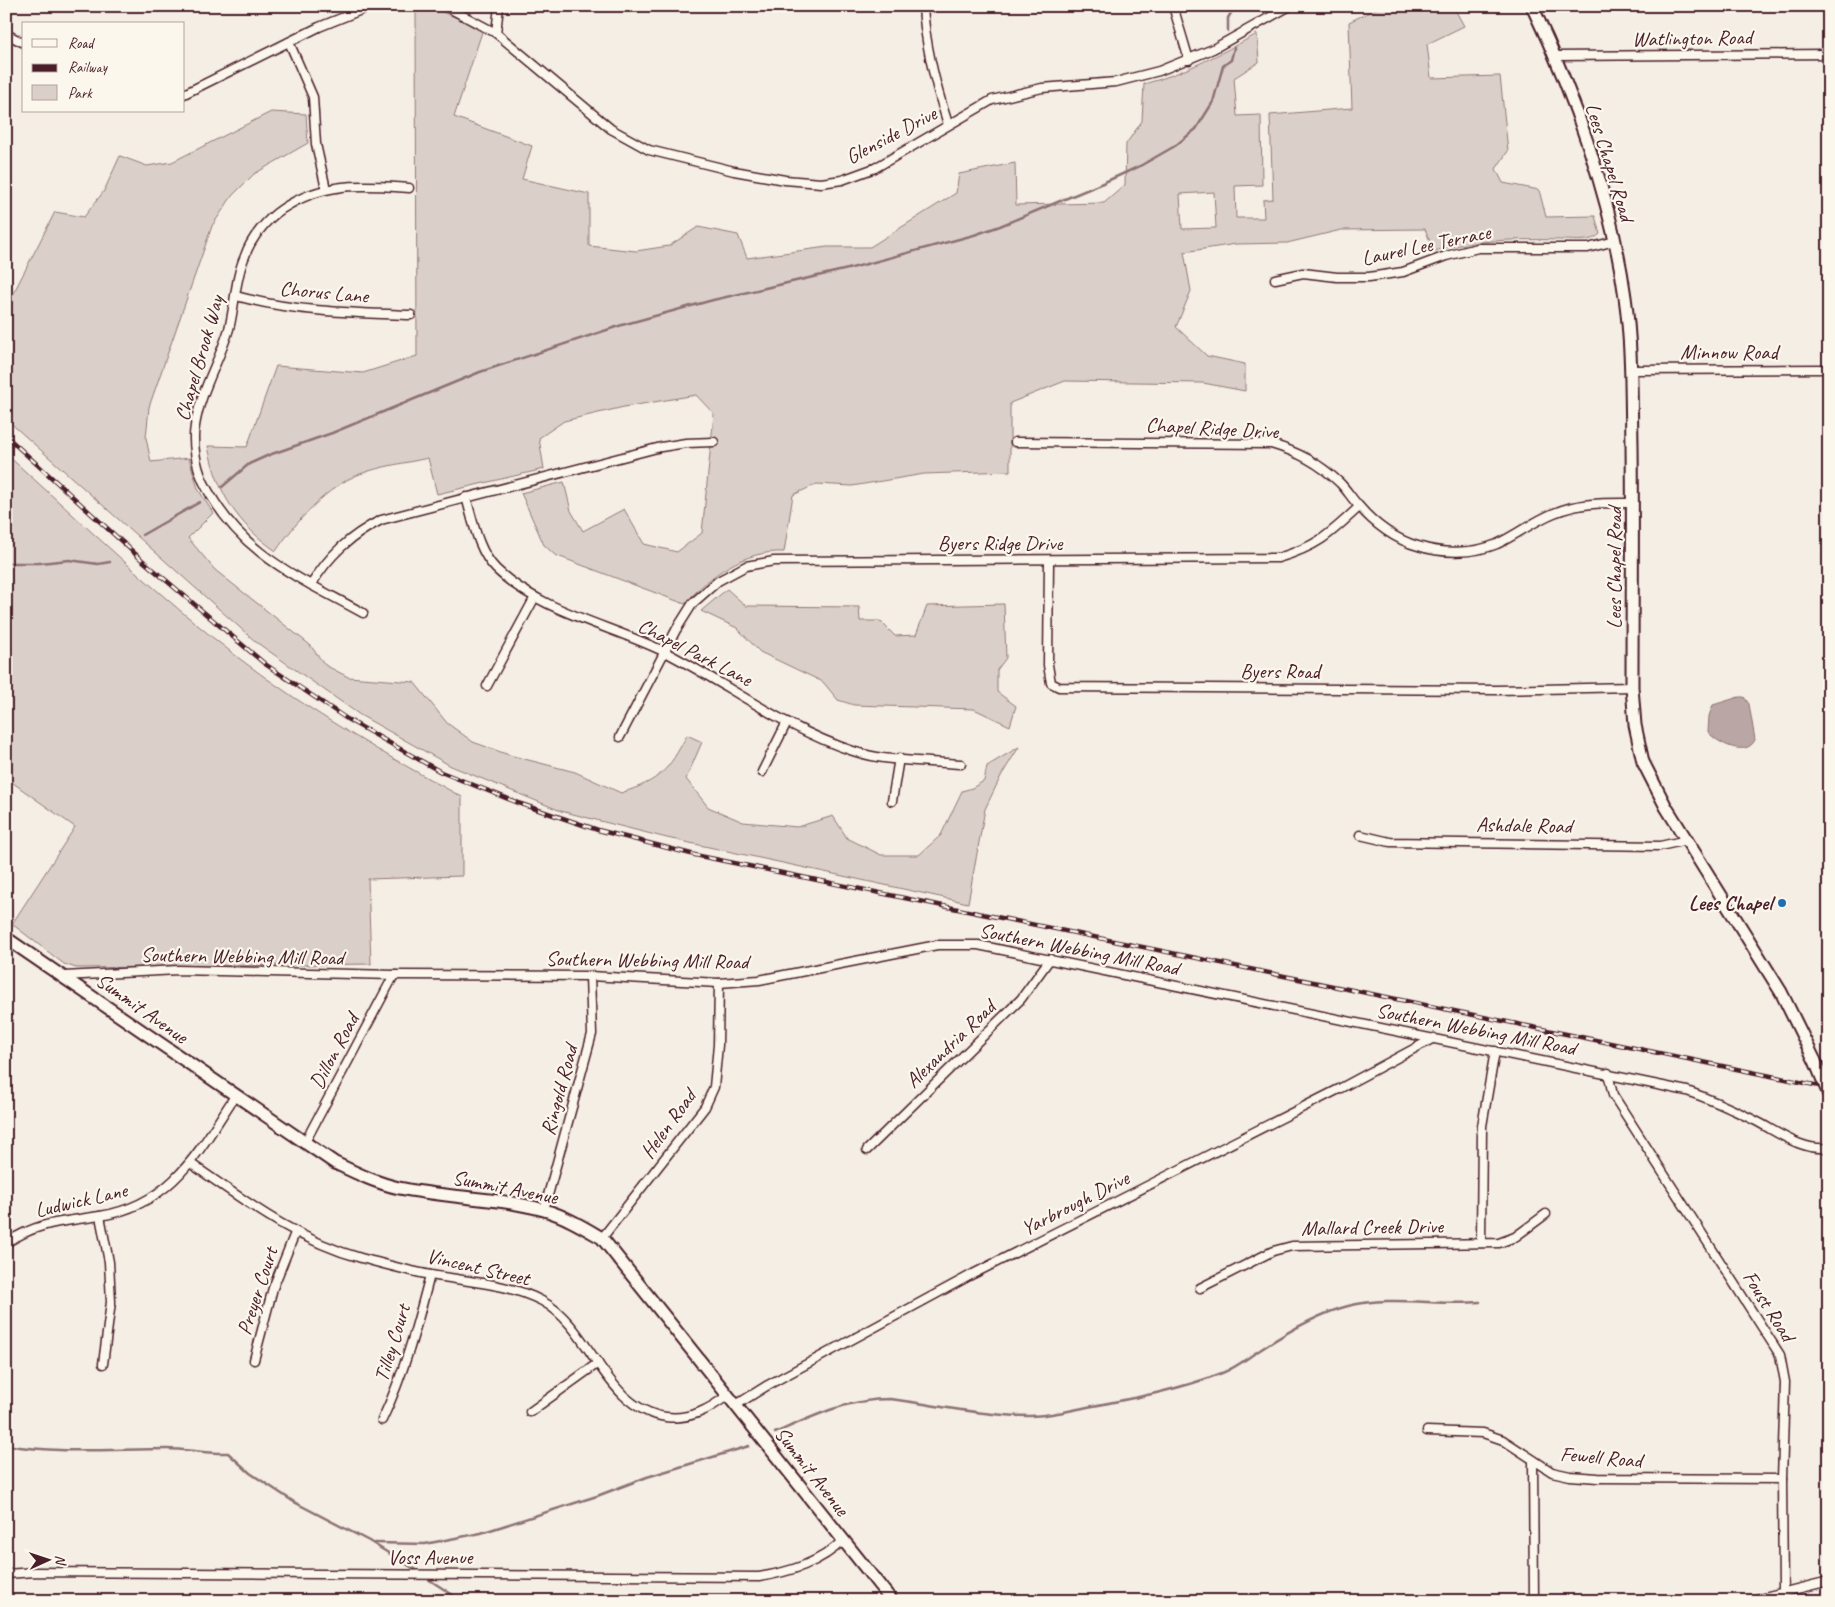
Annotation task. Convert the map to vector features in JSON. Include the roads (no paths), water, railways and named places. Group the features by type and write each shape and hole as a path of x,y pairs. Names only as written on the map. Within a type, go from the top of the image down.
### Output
{"main road":[{"name":"Lees Chapel Road","path":"1532,6 1555,56 1578,116 1614,242 1626,298 1630,370 1632,687 1635,725 1643,762 1666,807 1782,992 1829,1095"},
{"name":"Summit Avenue","path":"6,938 334,1163 375,1181 417,1191 498,1201 544,1210 572,1220 602,1238 892,1601"}],"street":[{"path":"185,94 289,42 371,6"},
{"name":"Glenside Drive","path":"446,6 496,33 611,128 649,150 734,171 785,180 821,182 842,180 875,168 992,100 1042,88 1116,82 1160,71 1189,60 1290,6"},
{"path":"496,33 499,6"},
{"path":"923,6 924,22 940,99 948,124"},
{"path":"1173,6 1189,60"},
{"path":"6,34 22,42"},
{"path":"289,42 313,97 316,144 326,188"},
{"name":"Watlington Road","path":"1555,56 1829,54"},
{"name":"Chapel Brook Way","path":"363,613 290,575 261,555 235,530 216,505 202,480 198,464 195,427 199,410 229,328 244,256 254,239 267,223 281,210 302,198 326,188 354,185 410,188"},
{"name":"Laurel Lee Terrace","path":"1275,279 1303,273 1337,277 1369,277 1403,272 1446,256 1478,248 1588,248 1614,242"},
{"name":"Chorus Lane","path":"236,296 270,305 318,312 411,315"},
{"name":"Minnow Road","path":"1630,370 1829,369"},
{"path":"311,585 333,553 359,532 380,520 661,447 686,443 714,442"},
{"name":"Chapel Ridge Drive","path":"1014,442 1271,444 1297,452 1317,463 1341,483 1359,507 1374,522 1394,536 1417,546 1443,552 1472,550 1495,544 1553,513 1575,506 1632,503"},
{"name":"Chapel Park Lane","path":"466,497 484,551 495,568 512,583 535,597 664,652 787,722 853,751 899,758 962,764"},
{"name":"Byers Ridge Drive","path":"620,737 664,652 693,603 718,581 746,566 774,562 1278,558 1300,552 1323,541 1359,507"},
{"name":"Byers Road","path":"1049,560 1048,665 1051,683 1059,688 1497,690 1632,687"},
{"path":"487,686 535,597"},
{"path":"762,772 787,722"},
{"path":"892,801 899,758"},
{"name":"Ashdale Road","path":"1360,835 1390,842 1660,846 1687,840"},
{"name":"Southern Webbing Mill Road","path":"64,976 178,970 394,975 590,976 719,983 759,980 937,945 978,945 1608,1073 1687,1091 1722,1105 1792,1141 1806,1146 1829,1148"},
{"name":"Alexandria Road","path":"867,1150 1021,999 1050,959"},
{"name":"Dillon Road","path":"304,1144 394,975"},
{"name":"Ringold Road","path":"544,1210 592,1034 590,976"},
{"name":"Helen Road","path":"602,1238 705,1107 714,1087 718,1046 719,983"},
{"name":"Yarbrough Drive","path":"736,1405 768,1385 973,1274 1330,1093 1434,1038"},
{"path":"1481,1243 1482,1126 1495,1051"},
{"name":"Foust Road","path":"1608,1073 1613,1095 1780,1355 1785,1382 1782,1479 1782,1592"},
{"name":"Ludwick Lane","path":"6,1243 24,1232 46,1224 71,1218 100,1216 143,1204 168,1186 190,1163 235,1096"},
{"name":"Vincent Street","path":"190,1163 257,1210 295,1233 329,1248 360,1258 430,1275 524,1292 543,1302 574,1328 598,1363 633,1404 657,1415 674,1418 701,1412 728,1395"},
{"name":"Mallard Creek Drive","path":"1200,1288 1273,1251 1292,1246 1499,1243 1515,1237 1546,1214"},
{"path":"100,1216 109,1262 111,1302 103,1364"},
{"name":"Preyer Court","path":"254,1360 273,1288 295,1233"},
{"name":"Tilley Court","path":"382,1420 408,1355 430,1275"},
{"path":"530,1412 598,1363"},
{"name":"Fewell Road","path":"1427,1431 1483,1433 1503,1440 1552,1472 1570,1476 1598,1478 1782,1479"},
{"path":"1533,1460 1534,1601"},
{"name":"Voss Avenue","path":"6,1574 35,1572 750,1578 781,1574 804,1566 836,1547 843,1540"},
{"path":"1748,1601 1829,1581"}],"waterway":[{"path":"1228,31 1228,18 1235,6"},
{"path":"222,487 249,464 269,455 332,433 480,372 622,325 713,300 848,269 974,235 1096,186 1140,166 1175,146 1196,129 1213,102 1223,66 1231,60 1234,48"},
{"path":"142,535 200,502"},
{"path":"6,563 40,563 69,560 98,564 110,562"},
{"path":"775,1433 845,1405 875,1400 890,1399 1013,1416 1038,1416 1062,1412 1126,1400 1191,1384 1222,1373 1302,1324 1336,1309 1381,1301 1480,1302"},
{"path":"6,1445 66,1450 167,1449 228,1453 250,1473 294,1502 369,1541 419,1572"},
{"path":"375,1543 425,1544 481,1533 597,1496 647,1477 749,1446"},
{"path":"425,1577 462,1601"}],"railway":[{"path":"6,436 142,560 265,664 347,719 441,772 521,804 598,830 695,855 1829,1088"}],"place":[{"name":"Lees Chapel","path":"1782,903"}]}
